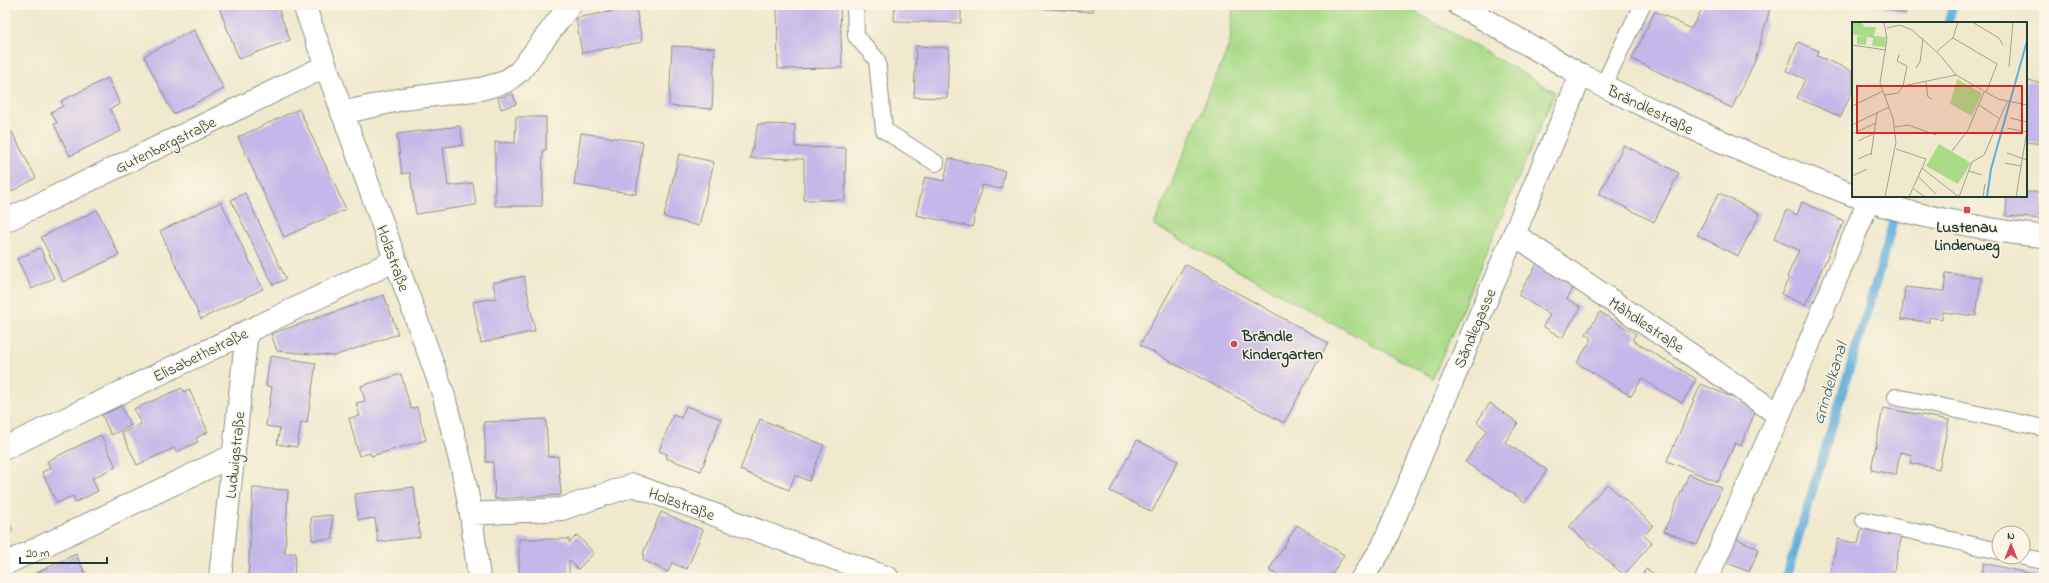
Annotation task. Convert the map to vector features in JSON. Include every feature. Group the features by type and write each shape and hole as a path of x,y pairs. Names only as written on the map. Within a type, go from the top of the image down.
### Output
{"street":[{"name":"Holzstraße","path":"304,5 394,261 443,393 463,472 471,514 479,578"},
{"path":"342,112 403,99 481,89 505,82 520,71 570,5"},
{"name":"Brändlestraße","path":"1459,5 1603,86 1756,158 1852,194"},
{"name":"Gutenbergstraße","path":"5,221 326,66"},
{"name":"Sändlegasse","path":"1362,578 1382,548 1581,75"},
{"path":"1707,578 1779,415 1864,199"},
{"name":"Brändlestraße","path":"1864,199 1920,215 2012,234 2044,236"},
{"name":"Mähdlestraße","path":"1514,234 1779,415"},
{"name":"Elisabethstraße","path":"5,448 394,261"},
{"name":"Ludwigstraße","path":"220,578 248,332"},
{"path":"5,564 234,455"},
{"name":"Holzstraße","path":"471,514 562,509 633,485 888,578"}],"lane":[{"path":"855,5 856,36 877,60 884,130 936,163"},
{"path":"1603,86 1642,5"},
{"path":"1896,397 2044,428"},
{"path":"1864,520 1991,549"},
{"path":"2031,559 2044,562"}],"green space":[{"path":"1233,5 1403,5 1555,92 1433,378 1154,225 1230,43"}],"building":[{"path":"218,5 277,5 290,40 239,59"},
{"path":"777,5 840,5 842,68 778,69"},
{"path":"895,5 961,5 961,23 894,21"},
{"path":"1019,5 1093,5 1093,12 1019,7"},
{"path":"1704,5 1771,5 1755,61 1732,108 1632,59 1655,11 1691,29"},
{"path":"1875,5 1908,5 1905,14"},
{"path":"636,7 642,42 582,53 576,18"},
{"path":"194,30 224,89 173,114 144,56"},
{"path":"1798,42 1819,51 1817,56 1852,71 1852,90 1841,117 1797,98 1805,79 1786,71"},
{"path":"672,46 715,48 712,109 669,106"},
{"path":"916,46 949,48 947,98 914,97"},
{"path":"108,78 120,104 110,109 121,131 70,156 54,124 57,123 51,112 63,106 61,101"},
{"path":"2027,81 2044,83 2044,144 2027,142"},
{"path":"513,94 516,104 501,109 498,98"},
{"path":"299,109 346,209 284,237 238,137"},
{"path":"516,117 546,117 546,150 543,150 542,206 495,206 495,142 515,143"},
{"path":"758,124 795,125 795,147 846,148 845,200 804,200 804,159 750,158"},
{"path":"460,126 463,145 443,147 448,186 473,183 476,205 416,214 410,173 402,174 397,134"},
{"path":"12,132 36,178 5,195 5,136"},
{"path":"581,133 643,142 636,194 574,185"},
{"path":"1624,145 1679,173 1654,222 1599,194"},
{"path":"679,154 714,162 699,226 664,217"},
{"path":"949,158 1005,171 1001,189 982,185 972,227 916,215 925,177 944,181"},
{"path":"2027,192 2044,192 2044,219 2006,216 2007,197 2027,197"},
{"path":"245,193 286,279 273,285 231,200"},
{"path":"1719,193 1760,214 1738,256 1697,235"},
{"path":"221,202 263,289 201,319 160,231"},
{"path":"1802,202 1844,221 1805,305 1781,294 1789,278 1787,277 1799,250 1774,239 1787,210 1797,215"},
{"path":"97,210 119,255 63,282 41,237"},
{"path":"40,248 54,278 32,289 17,259"},
{"path":"1539,261 1575,285 1567,299 1581,307 1562,338 1543,326 1550,315 1518,295"},
{"name":"Brändle Kindergarten","path":"1185,264 1328,343 1284,423 1140,345"},
{"path":"1946,273 1981,277 1976,316 1943,312 1942,319 1929,317 1929,322 1901,319 1905,287 1944,291"},
{"path":"524,276 535,331 481,343 473,302 496,298 493,283"},
{"path":"384,295 398,334 334,356 277,351 271,334"},
{"path":"1600,312 1636,334 1632,340 1696,379 1682,403 1642,379 1631,396 1577,363 1592,338 1586,334"},
{"path":"2042,343 2044,343 2044,357 2040,357"},
{"path":"270,356 316,363 307,423 301,422 297,447 277,444 280,428 266,426 272,387 266,386"},
{"path":"401,374 411,409 417,407 426,440 371,456 370,453 359,456 349,418 360,416 356,403 365,401 361,386"},
{"path":"1701,384 1757,408 1741,445 1735,443 1718,482 1667,461"},
{"path":"182,388 184,392 189,389 208,432 196,438 198,442 176,452 174,448 137,465 122,433 141,424 134,409"},
{"path":"1490,403 1518,423 1505,442 1547,470 1525,502 1465,462 1487,430 1477,422"},
{"path":"121,406 131,426 111,435 102,415"},
{"path":"686,406 721,419 701,471 666,458 667,454 659,451 673,415 681,418"},
{"path":"1883,408 1949,420 1939,469 1910,463 1912,455 1900,452 1896,475 1871,470"},
{"path":"546,419 548,457 558,456 561,495 495,499 493,462 486,462 484,422"},
{"path":"760,419 824,445 809,481 795,475 789,490 740,470"},
{"path":"101,435 116,467 92,478 98,491 76,502 73,496 57,503 42,472 51,468 47,461"},
{"path":"1137,440 1178,461 1152,512 1110,491"},
{"path":"1689,474 1722,488 1697,545 1664,531"},
{"path":"1607,484 1653,525 1644,536 1652,543 1624,575 1569,527"},
{"path":"414,487 420,537 378,542 375,518 358,520 355,494"},
{"path":"253,488 288,490 285,553 296,553 294,578 248,578"},
{"path":"661,512 703,530 687,569 672,563 668,572 643,560 644,551"},
{"path":"332,515 333,539 312,540 311,517"},
{"path":"5,516 12,530 5,533"},
{"path":"1297,525 1344,555 1330,578 1282,578 1269,570"},
{"path":"1862,527 1902,536 1892,578 1829,578 1838,539 1858,544"},
{"path":"577,535 594,553 578,569 569,560 569,578 519,578 519,539 569,539 569,543"},
{"path":"1735,538 1759,549 1749,572 1725,562"},
{"path":"76,554 87,578 26,578"},
{"path":"1984,563 2044,577 2044,578 1981,578"},
{"path":"1646,569 1662,578 1641,578"}],"waterway":[{"name":"Grindelkanal","path":"1948,22 1953,5"},
{"name":"Grindelkanal","path":"1786,578 1886,249 1899,197"}],"place":[{"name":"Lustenau Lindenweg","path":"1967,210"},
{"name":"Brändle Kindergarten","path":"1234,344"}]}
